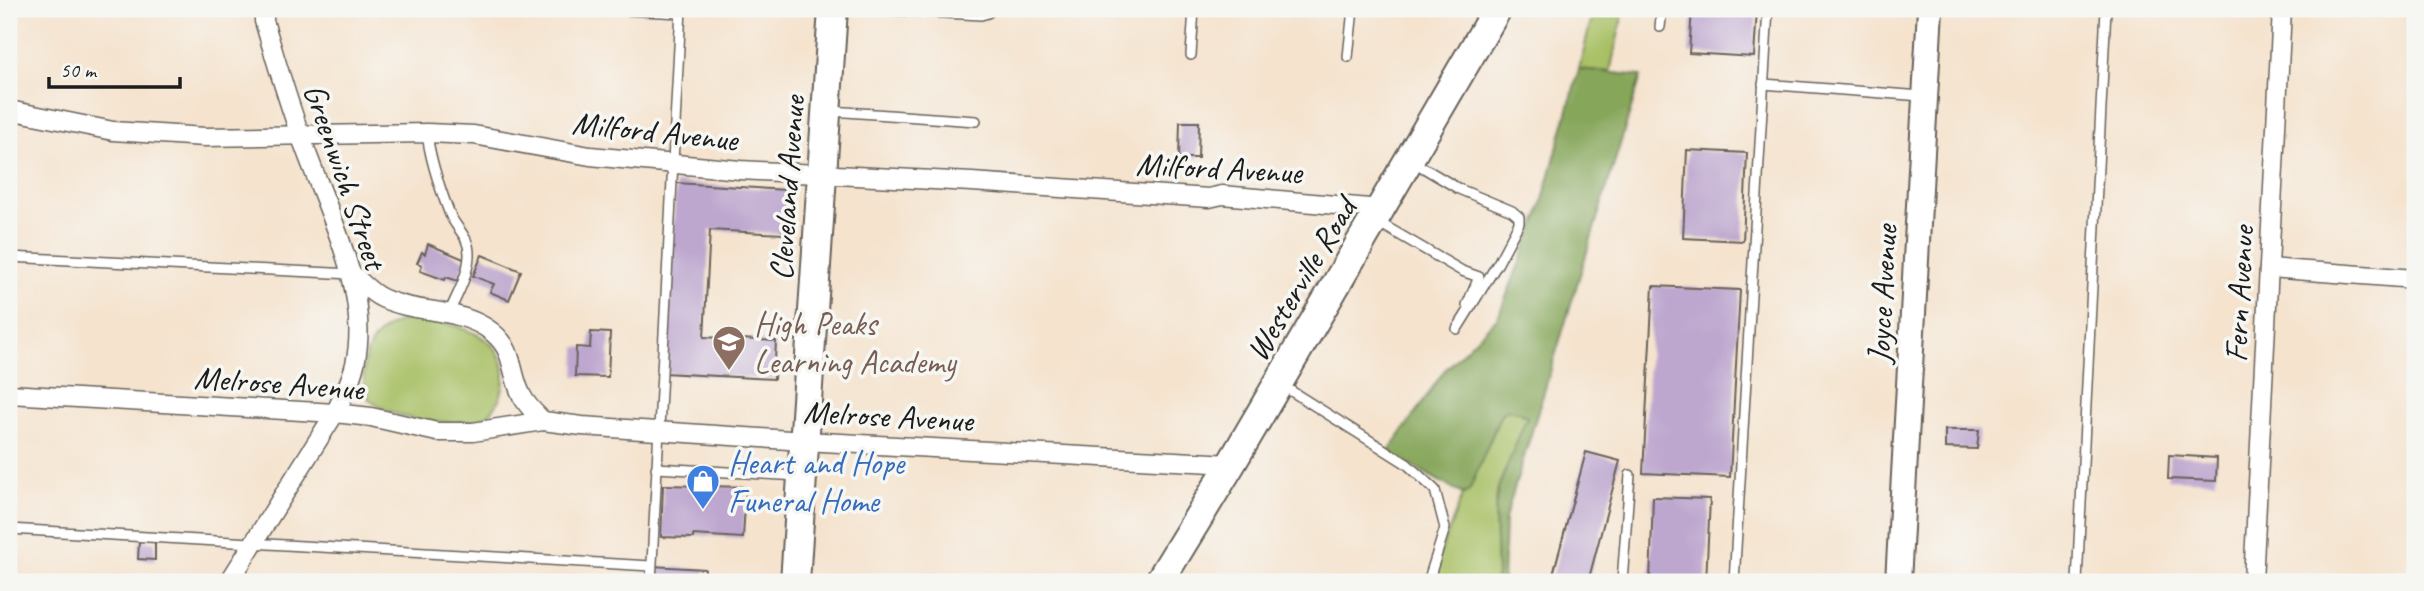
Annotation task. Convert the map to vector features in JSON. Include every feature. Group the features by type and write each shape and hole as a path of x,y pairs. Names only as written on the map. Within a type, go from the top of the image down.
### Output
{"main road":[{"name":"Cleveland Avenue","path":"795,582 833,9"},
{"name":"Westerville Road","path":"1159,582 1378,215 1497,9"}],"street":[{"name":"Greenwich Street","path":"229,582 335,413 355,363 358,338 352,274 300,134 264,21 264,9"},
{"name":"Joyce Avenue","path":"1898,582 1930,9"},
{"name":"Fern Avenue","path":"2253,582 2282,9"},
{"name":"Milford Avenue","path":"9,110 113,131 205,137 427,133 474,135 590,156 672,164 1209,198 1222,195 1378,215"},
{"path":"2269,268 2415,279"},
{"path":"352,274 380,297 449,313 485,327 504,343 512,360 520,394 543,421"},
{"name":"Melrose Avenue","path":"9,394 335,413 371,417 438,432 473,432 543,421 658,431 1231,464"}],"lane":[{"path":"604,9 681,11 651,582"},
{"path":"870,9 981,15 988,13 989,9"},
{"path":"1191,55 1194,9"},
{"path":"1348,57 1353,9"},
{"path":"1660,27 1662,9"},
{"path":"1734,582 1768,9"},
{"path":"2077,582 2106,9"},
{"path":"1763,84 1925,96"},
{"path":"826,111 976,121"},
{"path":"427,133 430,160 449,214 465,235 469,253 467,272 449,313"},
{"path":"1378,215 1462,271 1479,277 1457,329 1498,263 1519,223 1519,217 1512,211 1459,189 1410,159"},
{"path":"9,257 352,274"},
{"path":"1278,383 1408,464 1435,490 1445,528 1428,582"},
{"path":"656,468 802,477"},
{"path":"1622,582 1630,475"},
{"path":"9,529 651,566"}],"green space":[{"path":"1594,9 1624,9 1610,72 1579,69"},
{"path":"1579,69 1641,76 1505,519 1503,582 1495,582 1495,511 1498,488 1527,417 1507,410 1501,414 1469,491 1463,494 1388,453 1444,371 1498,317 1539,214"},
{"path":"419,318 465,329 491,344 500,355 504,369 501,396 483,418 467,422 422,421 400,415 369,400 364,370 371,344 390,326 403,320"},
{"path":"1506,410 1528,417 1498,488 1495,511 1495,582 1429,582 1463,494 1469,491 1501,414"}],"building":[{"path":"1692,9 1757,9 1754,57 1689,53"},
{"path":"1180,122 1199,122 1198,158 1179,158"},
{"path":"1687,150 1747,153 1743,241 1683,238"},
{"path":"676,183 786,190 783,234 710,230 704,337 776,341 774,379 664,373"},
{"path":"428,244 466,260 458,281 446,277 445,280 420,271 422,265 417,263 422,252 425,254"},
{"path":"482,255 521,271 509,300 490,292 494,284 473,276"},
{"path":"1653,286 1740,290 1730,477 1643,473"},
{"path":"591,332 610,333 608,377 575,376 576,347 590,348"},
{"path":"1945,430 1979,430 1977,449 1945,448"},
{"path":"1586,452 1620,461 1588,582 1551,582"},
{"path":"2169,455 2217,458 2216,481 2168,479"},
{"name":"Heart and Hope Funeral Home","path":"663,485 746,487 743,538 693,535 693,538 661,537"},
{"path":"1653,497 1710,499 1706,582 1650,582"},
{"path":"139,541 155,542 155,560 138,559"},
{"path":"651,566 705,569 704,582 651,582"}],"place":[{"name":"High Peaks Learning Academy","path":"729,372"},
{"name":"Heart and Hope Funeral Home","path":"703,511"}]}
